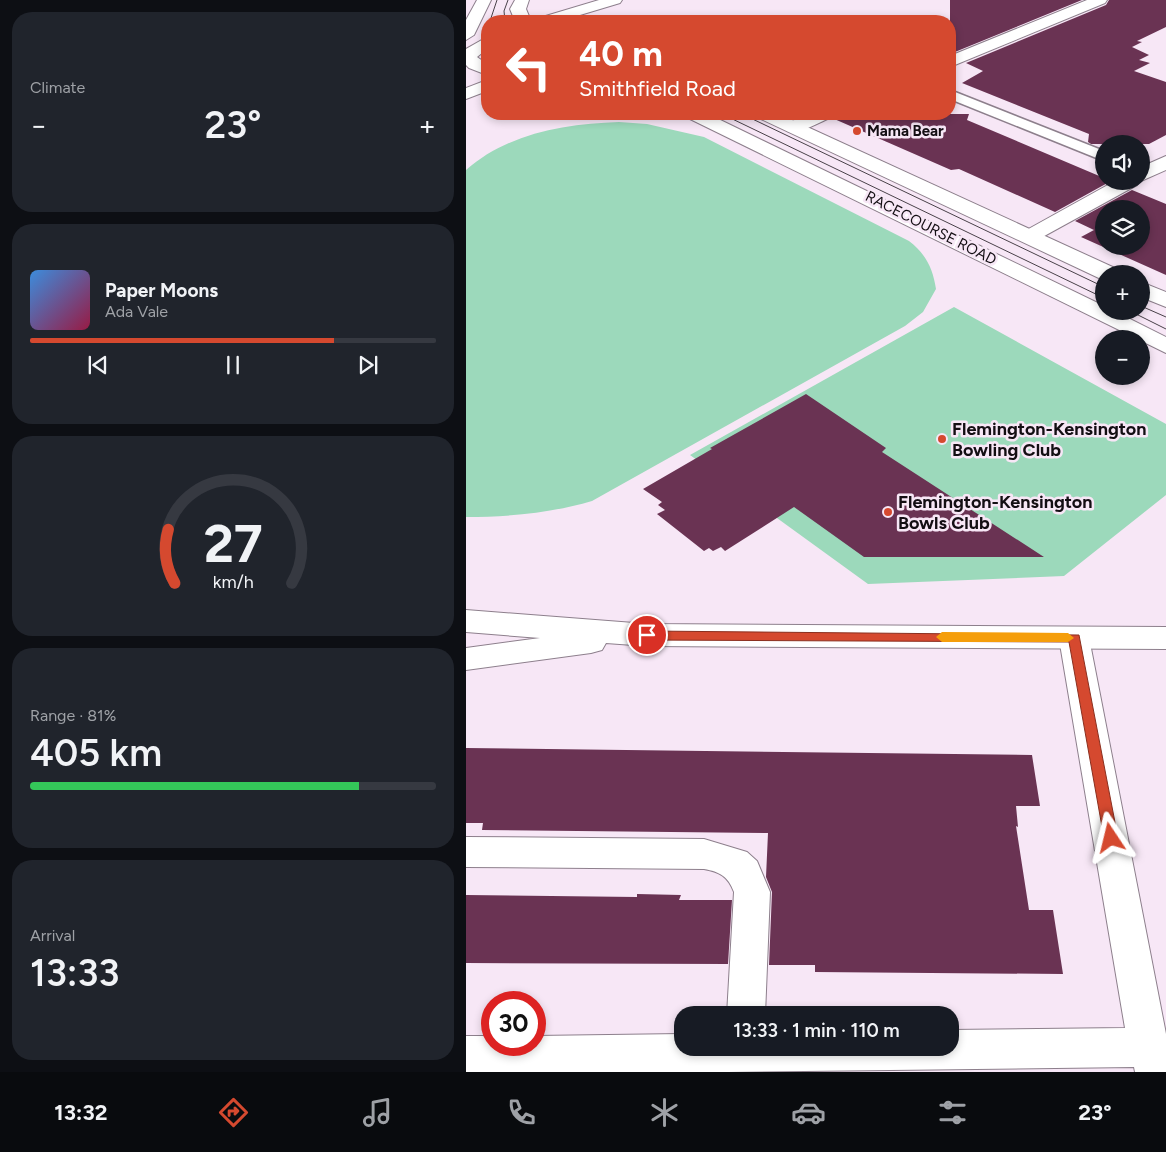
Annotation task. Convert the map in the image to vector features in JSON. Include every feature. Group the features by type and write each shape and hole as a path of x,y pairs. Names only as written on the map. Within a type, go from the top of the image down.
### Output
{"main road":[{"path":"466,35 484,0"},
{"path":"520,15 518,9 522,0"},
{"path":"564,15 615,0"},
{"path":"598,15 627,0"},
{"path":"956,60 1100,0"},
{"path":"481,46 466,56 474,66 481,68"},
{"path":"466,94 481,88"},
{"name":"RACECOURSE ROAD","path":"706,120 1166,346"},
{"name":"RACECOURSE ROAD","path":"779,120 1095,267"},
{"path":"794,127 810,120"},
{"path":"1150,170 1166,162"},
{"path":"990,258 1112,190"},
{"path":"1150,293 1166,300"},
{"path":"466,621 647,635 1166,638"},
{"path":"466,659 647,635"},
{"path":"959,1055 1152,1060 1074,638"},
{"path":"466,852 704,854 735,863 744,872 752,892 746,1006"},
{"path":"466,1056 505,1064 674,1054"}],"lane":[{"path":"956,96 1095,153"}],"green space":[{"path":"619,122 647,124 704,137 909,241 928,262 936,289 923,312 905,326 592,501 530,514 466,517 466,170 482,157 500,147 538,133 578,125"},
{"name":"Flemington-Kensington Bowling Club","path":"954,307 1166,424 1166,495 1064,576 868,584 690,455"}],"building":[{"path":"950,0 1082,0 956,52 956,15 950,15"},
{"path":"1109,0 1166,0 1166,27 1137,41 1142,42 1132,47 1149,55 1139,60 1150,63 1134,71 1166,82 1166,135 1150,143 1150,135 1095,135 1095,144 1091,144 1088,142 1089,134 962,83 983,71 966,63 1106,5"},
{"path":"956,114 969,114 967,120 1095,174 1095,190 1055,212 959,169 951,170 837,120 956,120"},
{"path":"1132,190 1166,204 1166,275 1150,268 1150,265 1144,265 1121,255 1150,255 1150,200 1114,200"},
{"path":"1095,210 1095,243 1081,237 1094,230 1075,221"},
{"name":"Flemington-Kensington Bowls Club","path":"806,394 886,448 882,452 1044,557 864,557 794,507 725,551 721,547 713,551 709,548 704,551 657,514 665,510 658,505 662,502 643,489 712,449 710,448"},
{"path":"466,748 1032,755 1040,806 1016,806 1018,827 1016,826 1029,910 1053,910 1063,974 815,972 815,965 769,965 772,892 766,877 768,833 482,830 483,823 466,823"},
{"path":"637,894 681,895 679,900 732,900 728,964 466,963 466,895 637,897"}],"tram line":[{"path":"492,15 497,0"},
{"path":"504,15 508,0"},
{"path":"734,120 1095,294"},
{"path":"755,120 1095,283"},
{"path":"1150,310 1166,317"},
{"path":"1148,320 1166,329"}],"slow traffic":[{"path":"942,637 1068,638"}],"place":[{"name":"Mama Bear","path":"857,131"},
{"name":"Flemington-Kensington Bowling Club","path":"942,439"},
{"name":"Flemington-Kensington Bowls Club","path":"888,512"}],"route":[{"path":"647,635 1074,638 1111,838"}]}
